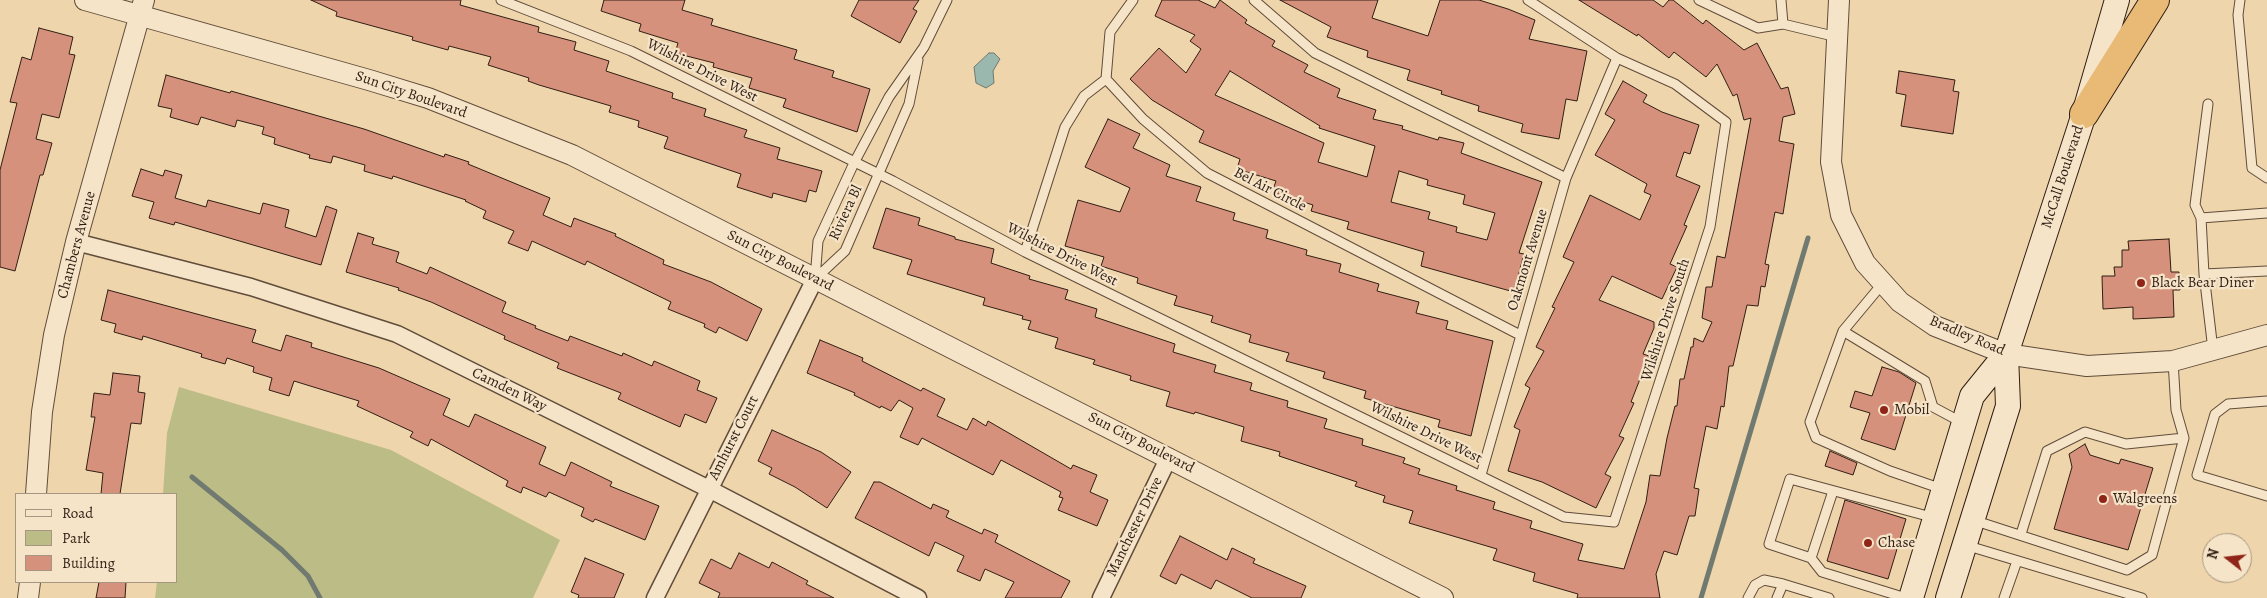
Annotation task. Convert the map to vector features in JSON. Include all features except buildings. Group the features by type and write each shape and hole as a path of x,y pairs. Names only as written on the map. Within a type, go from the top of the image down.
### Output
{"highway":[{"path":"2084,114 2155,0"}],"main road":[{"name":"McCall Boulevard","path":"1948,598 2008,406 2006,354 2084,114 2117,0"},
{"name":"McCall Boulevard","path":"1911,598 1972,396 2006,354"}],"street":[{"name":"Sun City Boulevard","path":"85,0 141,8 428,98 572,155 1444,598"},
{"name":"Bradley Road","path":"1839,0 1831,162 1841,215 1865,264 1900,302 1935,326 2006,354 2087,366 2173,361 2267,335"},
{"name":"Chambers Avenue","path":"36,493 42,412 54,335 76,242 141,8"},
{"name":"Camden Way","path":"76,242 251,287 397,334 709,489 918,598"},
{"name":"Amhurst Court","path":"655,598 815,279"},
{"name":"Manchester Drive","path":"1101,598 1169,457"},
{"path":"28,598 30,583"}],"lane":[{"name":"Wilshire Drive West","path":"501,0 631,51 879,174 1024,252 1481,475 1564,518 1614,522"},
{"name":"Riviera Bl","path":"815,279 818,241 854,163 889,97 919,55 946,0"},
{"path":"1024,252 1065,127 1084,96 1106,79 1110,32 1133,0"},
{"path":"1254,0 1315,53 1566,178"},
{"path":"1528,0 1617,58"},
{"path":"1699,0 1758,28 1783,24 1837,37"},
{"path":"1781,0 1783,24"},
{"path":"2240,0 2238,15 2252,168 2267,178"},
{"name":"Riviera Bl","path":"815,279 845,251 909,104 919,55"},
{"name":"Oakmont Avenue","path":"1481,475 1566,178 1617,58"},
{"name":"Wilshire Drive South","path":"1614,522 1710,227 1726,122 1675,84 1617,58"},
{"name":"Bel Air Circle","path":"1106,79 1143,119 1207,173 1520,335"},
{"path":"2208,104 2195,205 2201,218 2204,274 2213,351"},
{"path":"2201,218 2267,213"},
{"path":"2204,274 2267,270"},
{"path":"1883,283 1843,331 1810,422 1816,438 1890,471 1944,490"},
{"path":"1843,331 1925,381 1933,407 1964,423"},
{"path":"1973,520 2021,534 2127,570 2152,555 2184,438 2176,410 2173,361"},
{"path":"2267,401 2228,404 2215,414 2197,474 2267,496"},
{"path":"2021,534 2048,451 2085,432 2126,444 2184,438"},
{"path":"1906,598 1822,572 1811,558 1769,544 1790,478 1935,518"},
{"path":"1811,558 1833,491"},
{"path":"1965,545 2142,598"},
{"path":"2004,598 2017,561"},
{"path":"1748,598 1755,585 1764,580 1829,598"},
{"path":"1777,598 1783,584"}],"green space":[{"path":"179,387 391,450 560,540 533,598 155,598 157,583 178,583 178,493 163,493 167,433"}],"water":[{"path":"989,53 994,53 1000,59 993,71 994,83 986,88 976,83 974,67"}],"waterway":[{"path":"1701,598 1808,238"},
{"path":"192,477 282,550 308,576 320,598"}],"place":[{"name":"Black Bear Diner","path":"2141,283"},
{"name":"Mobil","path":"1884,410"},
{"name":"Walgreens","path":"2103,499"},
{"name":"Chase","path":"1868,543"}]}
